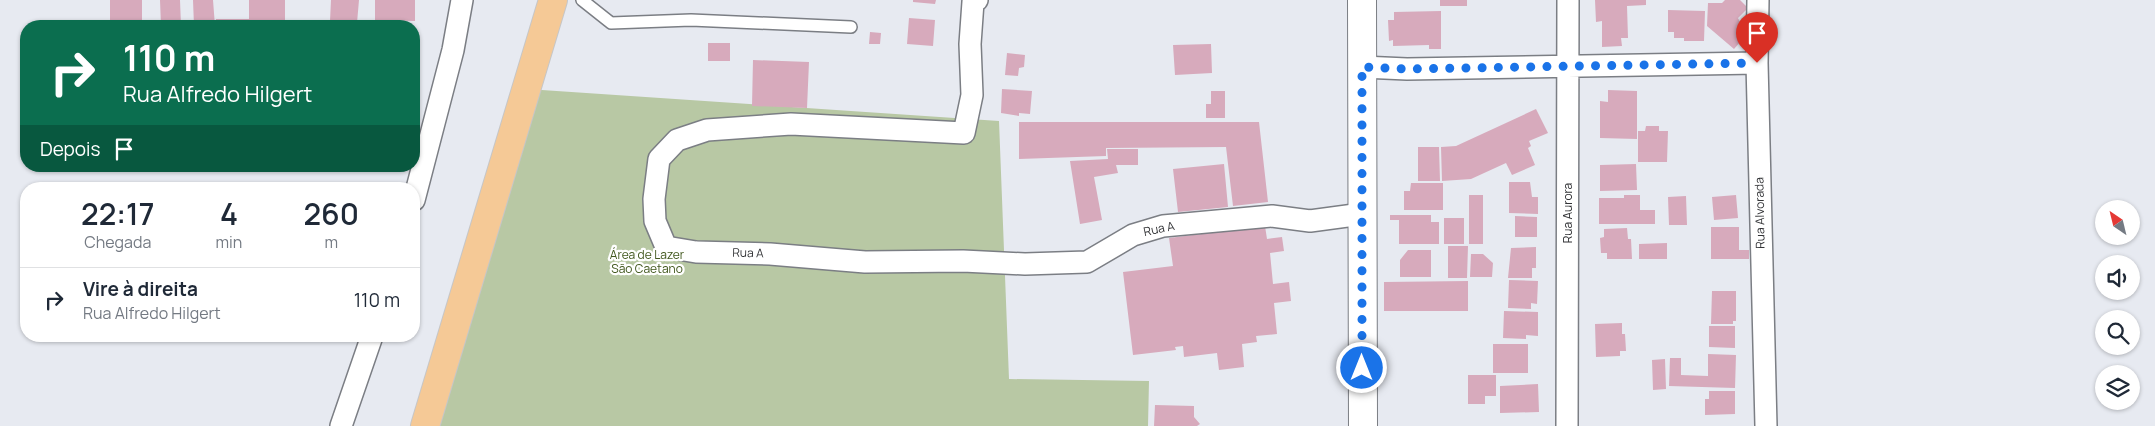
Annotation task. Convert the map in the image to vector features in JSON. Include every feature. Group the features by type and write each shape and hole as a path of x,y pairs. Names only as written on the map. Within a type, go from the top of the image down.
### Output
{"main road":[{"path":"425,426 553,0"},
{"path":"1362,0 1363,426"}],"street":[{"path":"419,182 453,50 462,0"},
{"name":"Rua A","path":"977,0 973,2 970,44 972,95 964,133 791,124 708,130 677,140 659,158 654,199 655,221 666,247 696,252 770,254 864,262 963,261 1025,264 1087,262 1133,235 1163,226 1272,216 1310,222 1362,214"},
{"name":"Rua Aurora","path":"1567,426 1568,0"},
{"name":"Rua Alvorada","path":"1758,0 1757,63 1766,426"},
{"path":"1362,67 1407,69 1757,63"},
{"path":"341,426 370,342"}],"lane":[{"path":"582,0 611,23 691,20 851,27"}],"green space":[{"name":"Área de Lazer São Caetano","path":"527,89 999,121 1009,379 1149,381 1148,426 425,426"}],"building":[{"path":"110,0 142,0 142,20 110,20"},
{"path":"160,0 180,0 181,20 161,20"},
{"path":"193,0 213,0 215,20 194,20"},
{"path":"249,0 285,0 285,20 216,20 249,19"},
{"path":"331,0 359,0 357,20 330,20"},
{"path":"375,0 415,0 415,20 375,20"},
{"path":"913,0 936,0 935,4 913,2"},
{"path":"1440,0 1467,0 1467,6 1440,6"},
{"path":"1595,0 1646,0 1646,5 1627,6 1628,38 1621,38 1622,46 1602,47 1602,21 1596,22"},
{"path":"1725,0 1740,0 1748,8 1738,18 1743,28 1739,36 1742,40 1734,49 1707,26 1708,3 1722,3"},
{"path":"1668,10 1705,11 1704,41 1684,41 1684,38 1674,38 1674,32 1668,32"},
{"path":"1441,11 1441,49 1429,49 1429,45 1393,46 1393,40 1389,41 1388,20 1394,20 1394,12"},
{"path":"909,18 935,20 933,46 907,44"},
{"path":"870,32 881,33 880,44 869,44"},
{"path":"708,43 730,43 730,61 708,61"},
{"path":"1211,44 1212,73 1175,75 1173,45"},
{"path":"1007,53 1025,55 1024,67 1019,68 1018,76 1005,75"},
{"path":"753,60 809,62 807,108 752,106"},
{"path":"1002,89 1032,91 1030,114 1019,113 1019,116 1001,113"},
{"path":"1608,90 1637,91 1637,139 1600,138 1600,101 1608,102"},
{"path":"1211,91 1225,91 1225,118 1206,118 1206,104 1211,104"},
{"path":"1536,109 1548,133 1529,141 1531,146 1528,148 1535,165 1512,175 1506,163 1471,179 1442,181 1441,147 1456,146"},
{"path":"1019,122 1259,122 1268,202 1233,206 1226,147 1106,148 1106,156 1019,159"},
{"path":"1646,126 1659,126 1659,131 1668,131 1667,162 1638,162 1638,131 1645,131"},
{"path":"1418,147 1439,147 1440,181 1418,181"},
{"path":"1107,149 1138,149 1138,165 1116,165 1118,173 1094,177 1102,220 1080,224 1070,161 1108,159"},
{"path":"1224,164 1228,207 1178,212 1173,169"},
{"path":"1636,164 1637,190 1600,191 1600,165"},
{"path":"1509,182 1530,182 1532,197 1538,197 1538,214 1509,213"},
{"path":"1411,183 1443,183 1443,210 1404,210 1404,191 1410,191"},
{"path":"1469,195 1483,195 1483,244 1469,244"},
{"path":"1624,195 1640,195 1640,210 1655,210 1655,224 1599,224 1599,198 1624,198"},
{"path":"1736,195 1738,218 1714,220 1712,197"},
{"path":"1686,196 1687,225 1669,225 1668,197"},
{"path":"1390,215 1431,215 1431,222 1439,222 1439,244 1399,244 1399,220 1390,220"},
{"path":"1515,216 1537,217 1537,237 1515,237"},
{"path":"1444,218 1464,218 1464,244 1444,244"},
{"path":"1265,226 1267,239 1282,237 1284,251 1270,253 1273,284 1289,282 1291,301 1274,303 1277,334 1256,336 1257,342 1242,344 1244,367 1219,370 1217,353 1184,357 1183,346 1175,347 1176,350 1133,355 1123,272 1173,266 1169,238"},
{"path":"1711,227 1739,227 1739,250 1749,250 1749,259 1711,259"},
{"path":"1627,228 1628,239 1631,239 1632,259 1607,259 1607,253 1601,253 1600,238 1604,237 1604,229"},
{"path":"1667,243 1667,259 1639,259 1639,244"},
{"path":"1448,246 1468,246 1467,278 1448,278"},
{"path":"1536,247 1536,268 1532,268 1532,278 1508,278 1511,248"},
{"path":"1408,250 1431,250 1431,277 1400,277 1400,260"},
{"path":"1471,254 1483,254 1493,263 1492,277 1470,277"},
{"path":"1509,280 1538,281 1537,304 1531,303 1531,309 1508,308"},
{"path":"1468,281 1468,311 1384,311 1384,282"},
{"path":"1712,291 1736,291 1736,321 1733,321 1733,324 1711,324"},
{"path":"1504,311 1538,312 1538,336 1526,335 1526,339 1503,338"},
{"path":"1622,323 1622,334 1625,334 1626,351 1620,351 1620,356 1596,357 1595,324"},
{"path":"1709,326 1735,326 1735,348 1709,347"},
{"path":"1493,344 1528,344 1528,373 1493,373"},
{"path":"1708,354 1736,355 1735,388 1669,386 1670,358 1681,358 1681,375 1708,376"},
{"path":"1665,359 1666,389 1653,390 1652,360"},
{"path":"1468,375 1496,375 1496,396 1485,396 1485,404 1468,404"},
{"path":"1538,384 1539,412 1500,413 1500,386"},
{"path":"1709,391 1735,391 1735,414 1705,415 1705,399 1709,399"},
{"path":"1155,405 1194,406 1194,417 1200,424 1197,426 1154,426"}],"route":[{"path":"1362,368 1362,67 1407,69 1757,63"}]}
